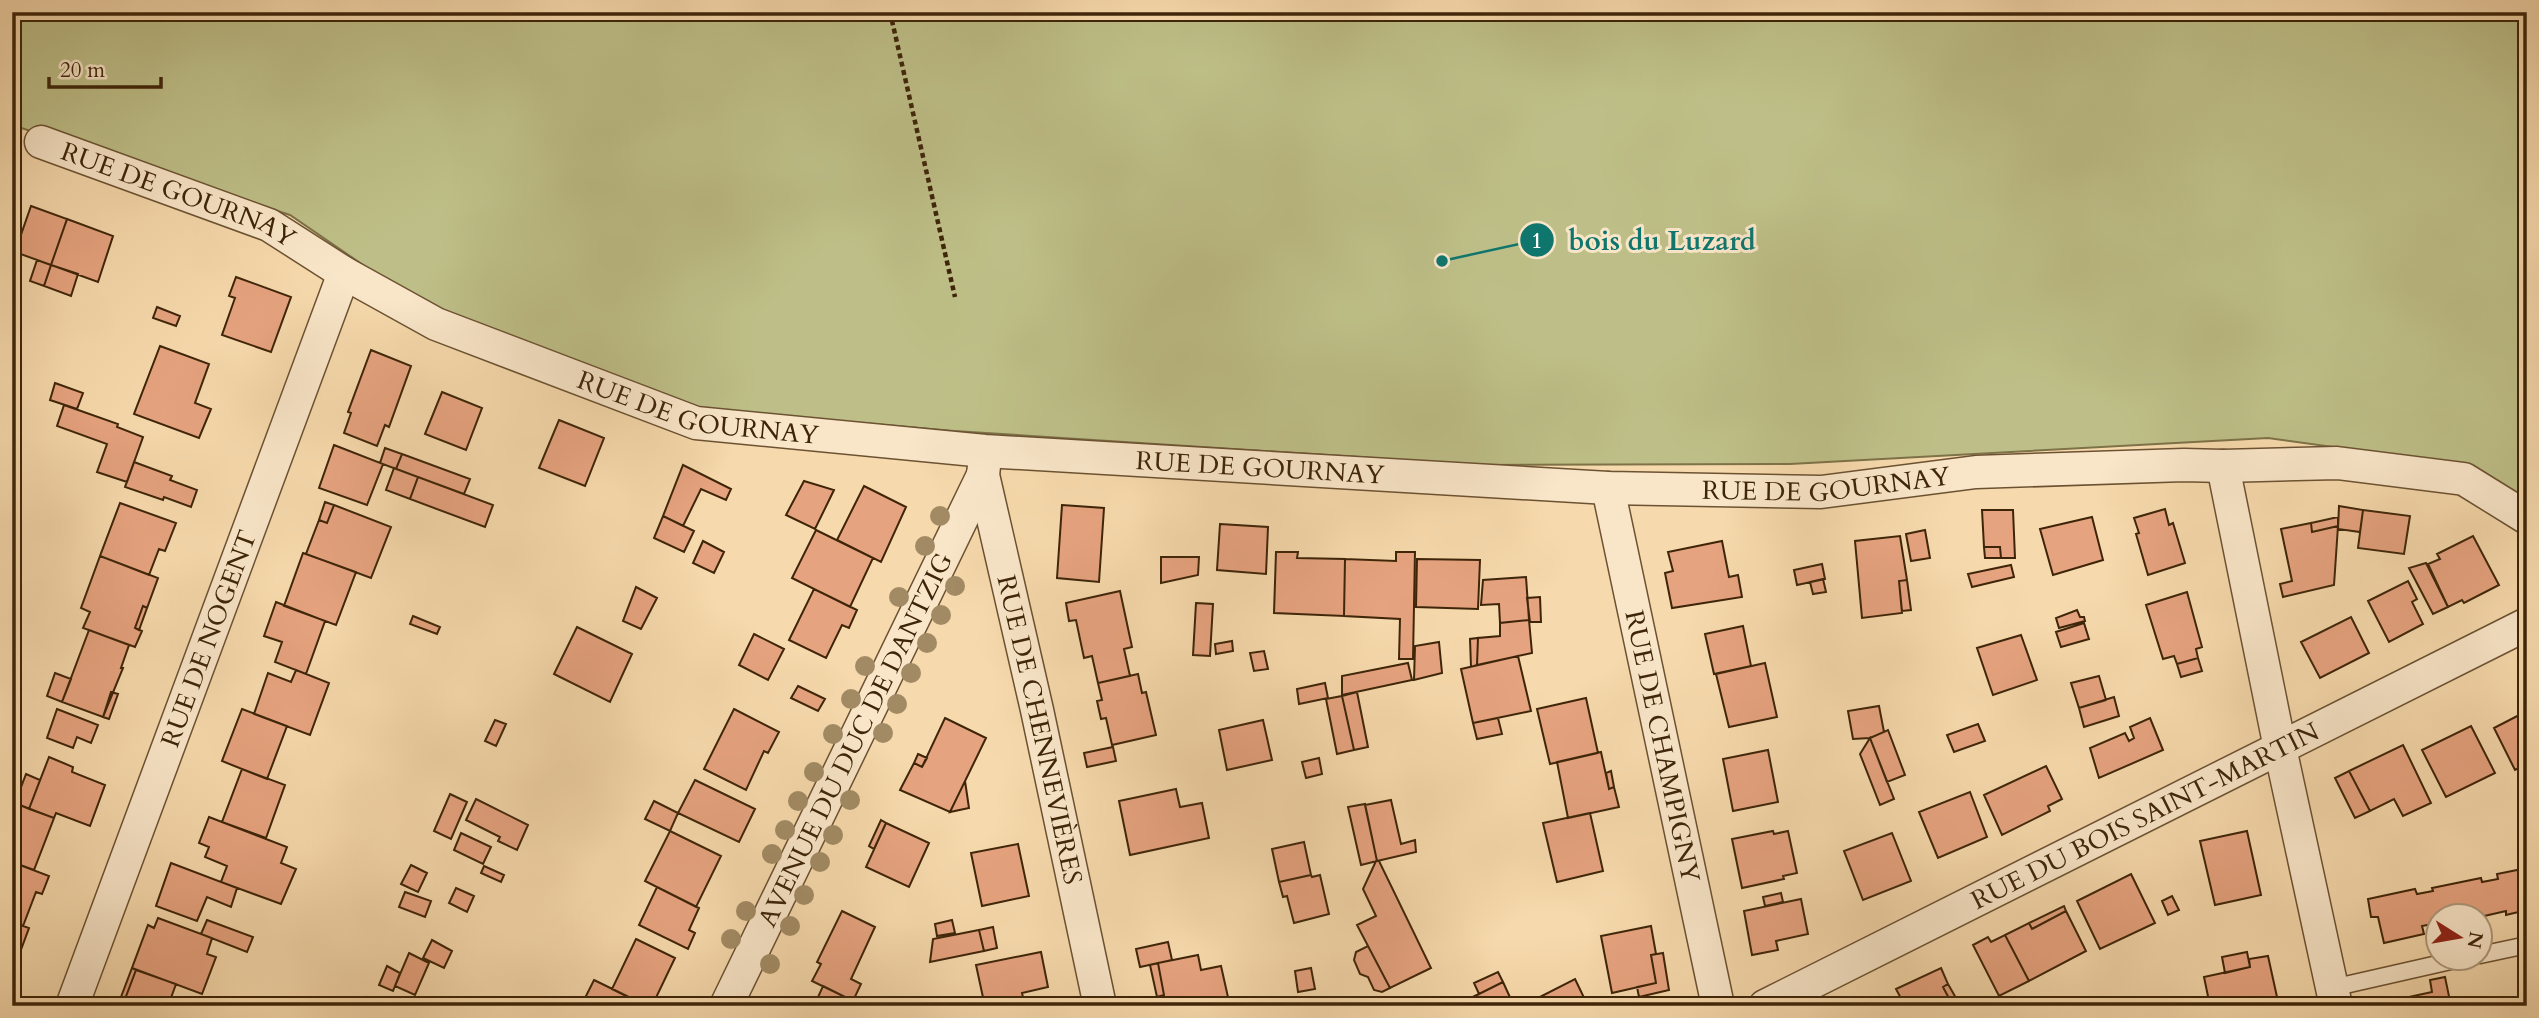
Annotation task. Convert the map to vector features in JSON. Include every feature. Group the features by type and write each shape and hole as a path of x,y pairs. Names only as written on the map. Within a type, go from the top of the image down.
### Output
{"street":[{"name":"RUE DE GOURNAY","path":"41,142 269,225 344,273 436,324 696,423 984,463 1608,488 1821,492 1976,472 2337,463 2464,479 2527,518"},
{"name":"RUE DE NOGENT","path":"72,1006 344,273"},
{"name":"AVENUE DU DUC DE DANTZIG","path":"726,1006 984,463"},
{"name":"RUE DE CHENNEVIÈRES","path":"984,463 1100,1006"},
{"path":"2223,466 2334,997"},
{"name":"RUE DE CHAMPIGNY","path":"1608,488 1718,1006"},
{"name":"RUE DU BOIS SAINT-MARTIN","path":"1765,1006 2527,624"}],"lane":[{"path":"2494,952 2527,945"},
{"path":"2334,997 2424,970"}],"path":[{"path":"890,12 956,297"}],"green space":[{"path":"12,12 2527,12 2527,501 2456,464 2268,438 1790,464 1482,465 954,431 690,408 423,306 290,215 12,125"}],"building":[{"path":"31,206 67,219 51,265 15,252"},
{"path":"67,219 113,236 98,282 51,265"},
{"path":"37,260 51,265 44,286 30,281"},
{"path":"51,265 78,274 71,296 44,286"},
{"path":"236,277 291,297 271,352 222,335 235,298 229,296"},
{"path":"157,307 180,316 176,326 153,318"},
{"path":"160,346 209,364 195,403 211,409 199,438 134,414"},
{"path":"371,350 411,366 389,427 385,425 377,446 344,433 351,413 348,412"},
{"path":"55,383 83,393 77,409 50,400"},
{"path":"442,392 482,408 466,450 425,434"},
{"path":"64,405 118,424 117,427 143,437 127,482 97,472 107,444 57,426"},
{"path":"559,420 604,438 585,486 539,468"},
{"path":"334,445 383,464 367,505 319,488"},
{"path":"385,448 402,454 396,469 380,463"},
{"path":"402,454 470,479 464,494 396,469"},
{"path":"134,462 172,476 170,480 197,490 191,507 125,487"},
{"path":"683,465 731,489 726,500 701,489 683,526 663,516"},
{"path":"394,468 418,477 410,499 386,490"},
{"path":"418,477 493,505 485,527 410,499"},
{"path":"804,481 834,490 815,529 786,515"},
{"path":"864,486 906,507 881,562 837,540"},
{"path":"325,502 334,505 327,523 319,520"},
{"path":"120,503 176,523 165,551 159,549 149,575 100,556"},
{"path":"334,505 391,527 371,578 306,554 319,520 327,523"},
{"path":"1062,505 1104,508 1099,582 1057,578"},
{"path":"2339,506 2363,510 2360,532 2338,529"},
{"path":"2165,509 2169,525 2173,523 2185,563 2148,575 2134,518"},
{"path":"1982,510 2013,510 2015,558 2001,558 2000,547 1984,547"},
{"path":"2363,510 2410,516 2404,554 2358,548"},
{"path":"663,516 694,531 684,552 654,538"},
{"path":"2092,517 2103,560 2053,575 2040,529"},
{"path":"2338,517 2338,526 2312,532 2311,523"},
{"path":"2311,523 2312,532 2338,526 2334,585 2283,597 2280,584 2292,581 2281,529"},
{"path":"1220,524 1268,527 1266,574 1217,570"},
{"path":"816,530 873,558 850,607 792,578"},
{"path":"1925,530 1930,558 1911,561 1906,534"},
{"path":"1900,536 1907,580 1899,581 1902,613 1862,618 1855,541"},
{"path":"2473,536 2499,585 2464,603 2462,600 2448,607 2428,564 2440,559 2437,554"},
{"path":"703,541 724,552 714,573 693,563"},
{"path":"1722,541 1729,577 1738,575 1742,597 1672,608 1665,573 1673,571 1668,552"},
{"path":"1984,547 2000,547 2001,558 1985,558"},
{"path":"1276,552 1298,552 1297,558 1345,559 1344,616 1274,613"},
{"path":"1396,552 1415,552 1413,659 1399,659 1400,619 1344,616 1345,559 1396,561"},
{"path":"303,553 356,572 336,625 284,606"},
{"path":"100,556 158,578 147,608 143,606 135,628 142,631 135,647 83,628 90,612 81,608"},
{"path":"1161,557 1199,557 1198,575 1161,583"},
{"path":"1417,559 1480,560 1478,609 1416,607"},
{"path":"2426,563 2448,607 2433,614 2409,568"},
{"path":"1822,564 1825,579 1797,585 1794,570"},
{"path":"2011,565 2014,577 1972,587 1968,574"},
{"path":"1526,577 1529,620 1500,623 1499,604 1481,605 1483,580"},
{"path":"1823,579 1826,592 1813,594 1810,582"},
{"path":"1907,580 1911,610 1902,611 1899,581"},
{"path":"2408,581 2417,599 2412,602 2423,624 2389,642 2368,601"},
{"path":"636,587 657,598 641,629 623,621"},
{"path":"814,589 857,610 849,628 842,625 826,658 789,640"},
{"path":"1120,591 1132,647 1124,649 1130,676 1098,683 1092,656 1084,658 1076,620 1069,621 1066,603"},
{"path":"2187,592 2202,647 2196,649 2198,658 2177,664 2174,656 2163,659 2146,605"},
{"path":"1540,597 1541,622 1530,622 1527,598"},
{"path":"276,602 325,621 306,674 275,662 282,642 264,636"},
{"path":"1196,603 1213,604 1210,656 1193,655"},
{"path":"143,606 147,608 139,630 135,628"},
{"path":"2077,610 2085,621 2059,628 2056,618"},
{"path":"413,616 440,627 437,634 410,624"},
{"path":"2351,617 2369,653 2320,678 2301,642"},
{"path":"1529,620 1532,653 1477,665 1478,638 1500,636 1500,623"},
{"path":"2084,623 2089,639 2061,647 2056,632"},
{"path":"1743,626 1751,666 1714,674 1705,634"},
{"path":"577,627 632,654 610,702 554,674"},
{"path":"89,630 129,645 123,668 103,717 62,702"},
{"path":"754,634 784,649 768,680 739,665"},
{"path":"2021,635 2037,680 1993,695 1977,648"},
{"path":"1478,638 1477,665 1471,667 1470,639"},
{"path":"1232,641 1233,651 1216,654 1215,644"},
{"path":"1439,642 1442,673 1414,680 1415,646"},
{"path":"1264,651 1268,669 1254,671 1250,653"},
{"path":"1518,656 1531,711 1473,723 1461,669"},
{"path":"2198,658 2202,671 2181,677 2177,664"},
{"path":"1408,663 1412,680 1342,695 1342,676"},
{"path":"1765,663 1777,717 1729,727 1716,674"},
{"path":"296,670 329,683 310,735 254,714 268,673 291,682"},
{"path":"55,673 71,679 62,702 47,696"},
{"path":"1138,674 1142,693 1146,692 1156,735 1112,745 1106,718 1101,719 1097,701 1102,700 1098,683"},
{"path":"2099,676 2106,700 2079,708 2071,683"},
{"path":"1325,683 1328,698 1299,704 1297,689"},
{"path":"798,686 825,699 818,711 791,698"},
{"path":"111,692 118,694 109,719 103,717"},
{"path":"1357,692 1368,747 1354,750 1342,696"},
{"path":"1342,696 1354,750 1337,754 1326,699"},
{"path":"2114,697 2119,716 2084,727 2079,708"},
{"path":"1586,698 1598,753 1550,764 1537,709"},
{"path":"1879,706 1884,732 1870,738 1853,739 1848,711"},
{"path":"57,709 98,725 91,743 77,737 73,748 47,738"},
{"path":"242,709 287,726 267,779 222,761"},
{"path":"734,709 779,732 768,753 764,751 746,790 704,769"},
{"path":"2527,711 2527,764 2515,770 2494,728"},
{"path":"945,718 986,738 950,812 900,790 914,763 922,767"},
{"path":"1498,718 1502,734 1477,739 1473,723"},
{"path":"2150,718 2163,750 2099,778 2090,748 2125,733 2129,741 2134,738 2130,727"},
{"path":"495,720 506,724 496,746 485,741"},
{"path":"1263,720 1272,760 1227,770 1219,730"},
{"path":"1978,724 1985,741 1954,752 1947,735"},
{"path":"2471,726 2495,773 2446,797 2422,750"},
{"path":"1888,730 1905,775 1887,782 1870,738"},
{"path":"1870,738 1894,799 1880,805 1860,754"},
{"path":"2403,745 2431,803 2403,816 2394,799 2370,811 2349,771"},
{"path":"1113,747 1116,761 1087,767 1084,753"},
{"path":"1768,750 1778,802 1733,811 1723,759"},
{"path":"1601,752 1609,789 1614,787 1619,807 1568,818 1557,762"},
{"path":"918,754 927,758 922,767 914,763"},
{"path":"49,757 73,767 72,772 105,785 90,826 56,813 54,818 29,809"},
{"path":"1319,758 1322,774 1306,778 1302,762"},
{"path":"2046,766 2062,799 2048,806 2050,811 2002,835 1984,795"},
{"path":"242,769 285,785 266,838 222,822"},
{"path":"1611,771 1614,787 1609,789 1606,773"},
{"path":"2349,771 2370,811 2355,818 2335,778"},
{"path":"26,774 40,780 29,809 15,803"},
{"path":"695,780 755,809 739,842 678,813"},
{"path":"965,781 969,808 950,812"},
{"path":"1176,789 1180,807 1202,803 1209,838 1130,855 1119,801"},
{"path":"1970,792 1987,837 1938,858 1919,812"},
{"path":"450,794 467,802 451,839 434,831"},
{"path":"476,799 528,825 517,850 498,841 500,837 466,820"},
{"path":"1391,800 1401,844 1415,840 1416,852 1377,861 1365,805"},
{"path":"654,801 678,813 670,831 645,819"},
{"path":"12,802 54,818 34,870 12,862"},
{"path":"1365,804 1377,861 1361,865 1348,807"},
{"path":"1590,813 1603,871 1557,882 1543,823"},
{"path":"209,817 287,847 281,863 296,869 281,904 221,882 227,866 205,857 209,847 199,843"},
{"path":"881,820 886,823 874,849 869,846"},
{"path":"886,823 929,843 909,887 866,867"},
{"path":"670,831 721,856 696,907 645,881"},
{"path":"1773,831 1774,834 1788,831 1797,873 1783,876 1784,879 1742,888 1732,839"},
{"path":"2247,831 2261,895 2215,905 2200,841"},
{"path":"461,833 491,847 483,864 454,850"},
{"path":"1892,833 1911,881 1863,900 1844,851"},
{"path":"1304,842 1311,875 1279,882 1272,849"},
{"path":"1018,844 1029,896 982,906 971,853"},
{"path":"1376,861 1379,861 1431,968 1390,988 1357,925 1376,916 1363,889"},
{"path":"12,862 49,876 42,894 36,892 23,926 12,922"},
{"path":"171,863 237,888 231,907 207,897 197,921 156,906"},
{"path":"411,865 427,873 418,892 401,884"},
{"path":"484,866 504,875 501,882 481,873"},
{"path":"2527,868 2527,910 2506,915 2506,911 2494,914 2494,902 2424,902 2424,934 2384,943 2378,917 2371,917 2368,899 2415,889 2417,894 2433,891 2432,888 2481,878 2482,882 2498,879 2497,874"},
{"path":"2131,874 2155,923 2100,949 2077,901"},
{"path":"1320,875 1329,914 1294,923 1287,896 1283,897 1279,882"},
{"path":"657,887 699,908 689,930 695,933 688,949 639,925"},
{"path":"456,888 474,896 467,912 449,903"},
{"path":"405,892 431,901 425,917 399,907"},
{"path":"1781,893 1783,902 1765,906 1763,897"},
{"path":"2172,896 2179,910 2168,915 2162,901"},
{"path":"1801,899 1808,934 1776,941 1778,950 1752,955 1744,911"},
{"path":"2064,906 2066,911 2032,929 2029,923"},
{"path":"842,911 875,927 851,979 861,984 853,1001 812,981 821,964 817,962"},
{"path":"2066,911 2086,951 2029,981 2005,935 2029,923 2032,929"},
{"path":"158,918 212,938 207,954 216,957 202,994 132,968 148,925 154,928"},
{"path":"207,920 253,937 247,952 201,934"},
{"path":"952,920 955,933 937,936 935,924"},
{"path":"12,922 29,928 12,974"},
{"path":"1651,926 1656,954 1651,955 1656,983 1612,993 1601,936"},
{"path":"993,927 997,948 984,951 979,930"},
{"path":"979,930 984,951 930,962 933,939"},
{"path":"2005,935 2029,981 1999,996 1973,945 1988,937 1991,942"},
{"path":"636,939 675,958 652,1006 646,1006 612,989"},
{"path":"432,940 452,951 444,968 423,958"},
{"path":"1168,942 1172,960 1140,967 1136,949"},
{"path":"1368,946 1390,988 1382,992 1374,990 1368,977 1360,974 1354,960 1356,952"},
{"path":"1041,952 1048,987 1022,993 1025,1006 1003,1006 1001,998 984,1002 976,965"},
{"path":"2247,952 2250,967 2225,973 2222,957"},
{"path":"409,953 429,963 415,995 395,986"},
{"path":"1663,953 1669,990 1639,997 1637,987 1656,983 1651,955"},
{"path":"1198,955 1201,970 1221,966 1230,1006 1159,1006 1157,997 1164,995 1158,963"},
{"path":"2268,956 2279,1006 2210,1006 2204,977 2250,967 2249,959"},
{"path":"1158,963 1164,995 1157,997 1150,965"},
{"path":"387,966 400,973 393,991 379,985"},
{"path":"132,968 136,970 125,999 121,997"},
{"path":"1311,968 1315,989 1298,992 1295,971"},
{"path":"1941,968 1948,984 1943,987 1953,1006 1905,1006 1896,989"},
{"path":"136,970 176,984 168,1006 117,1006 121,997 125,999"},
{"path":"1498,972 1503,982 1479,994 1474,983"},
{"path":"2445,977 2451,1006 2396,1006 2395,1000 2432,992 2430,980"},
{"path":"1575,979 1588,1006 1529,1006 1528,1003"},
{"path":"594,980 635,1000 632,1006 581,1006"},
{"path":"1503,982 1514,1006 1454,1006 1479,994"},
{"path":"1948,984 1956,998 1951,1002 1943,987"},
{"path":"823,986 863,1006 814,1006"},
{"path":"367,997 385,1003 384,1006 364,1006"}],"place":[{"name":"bois du Luzard","path":"1442,261"}]}
